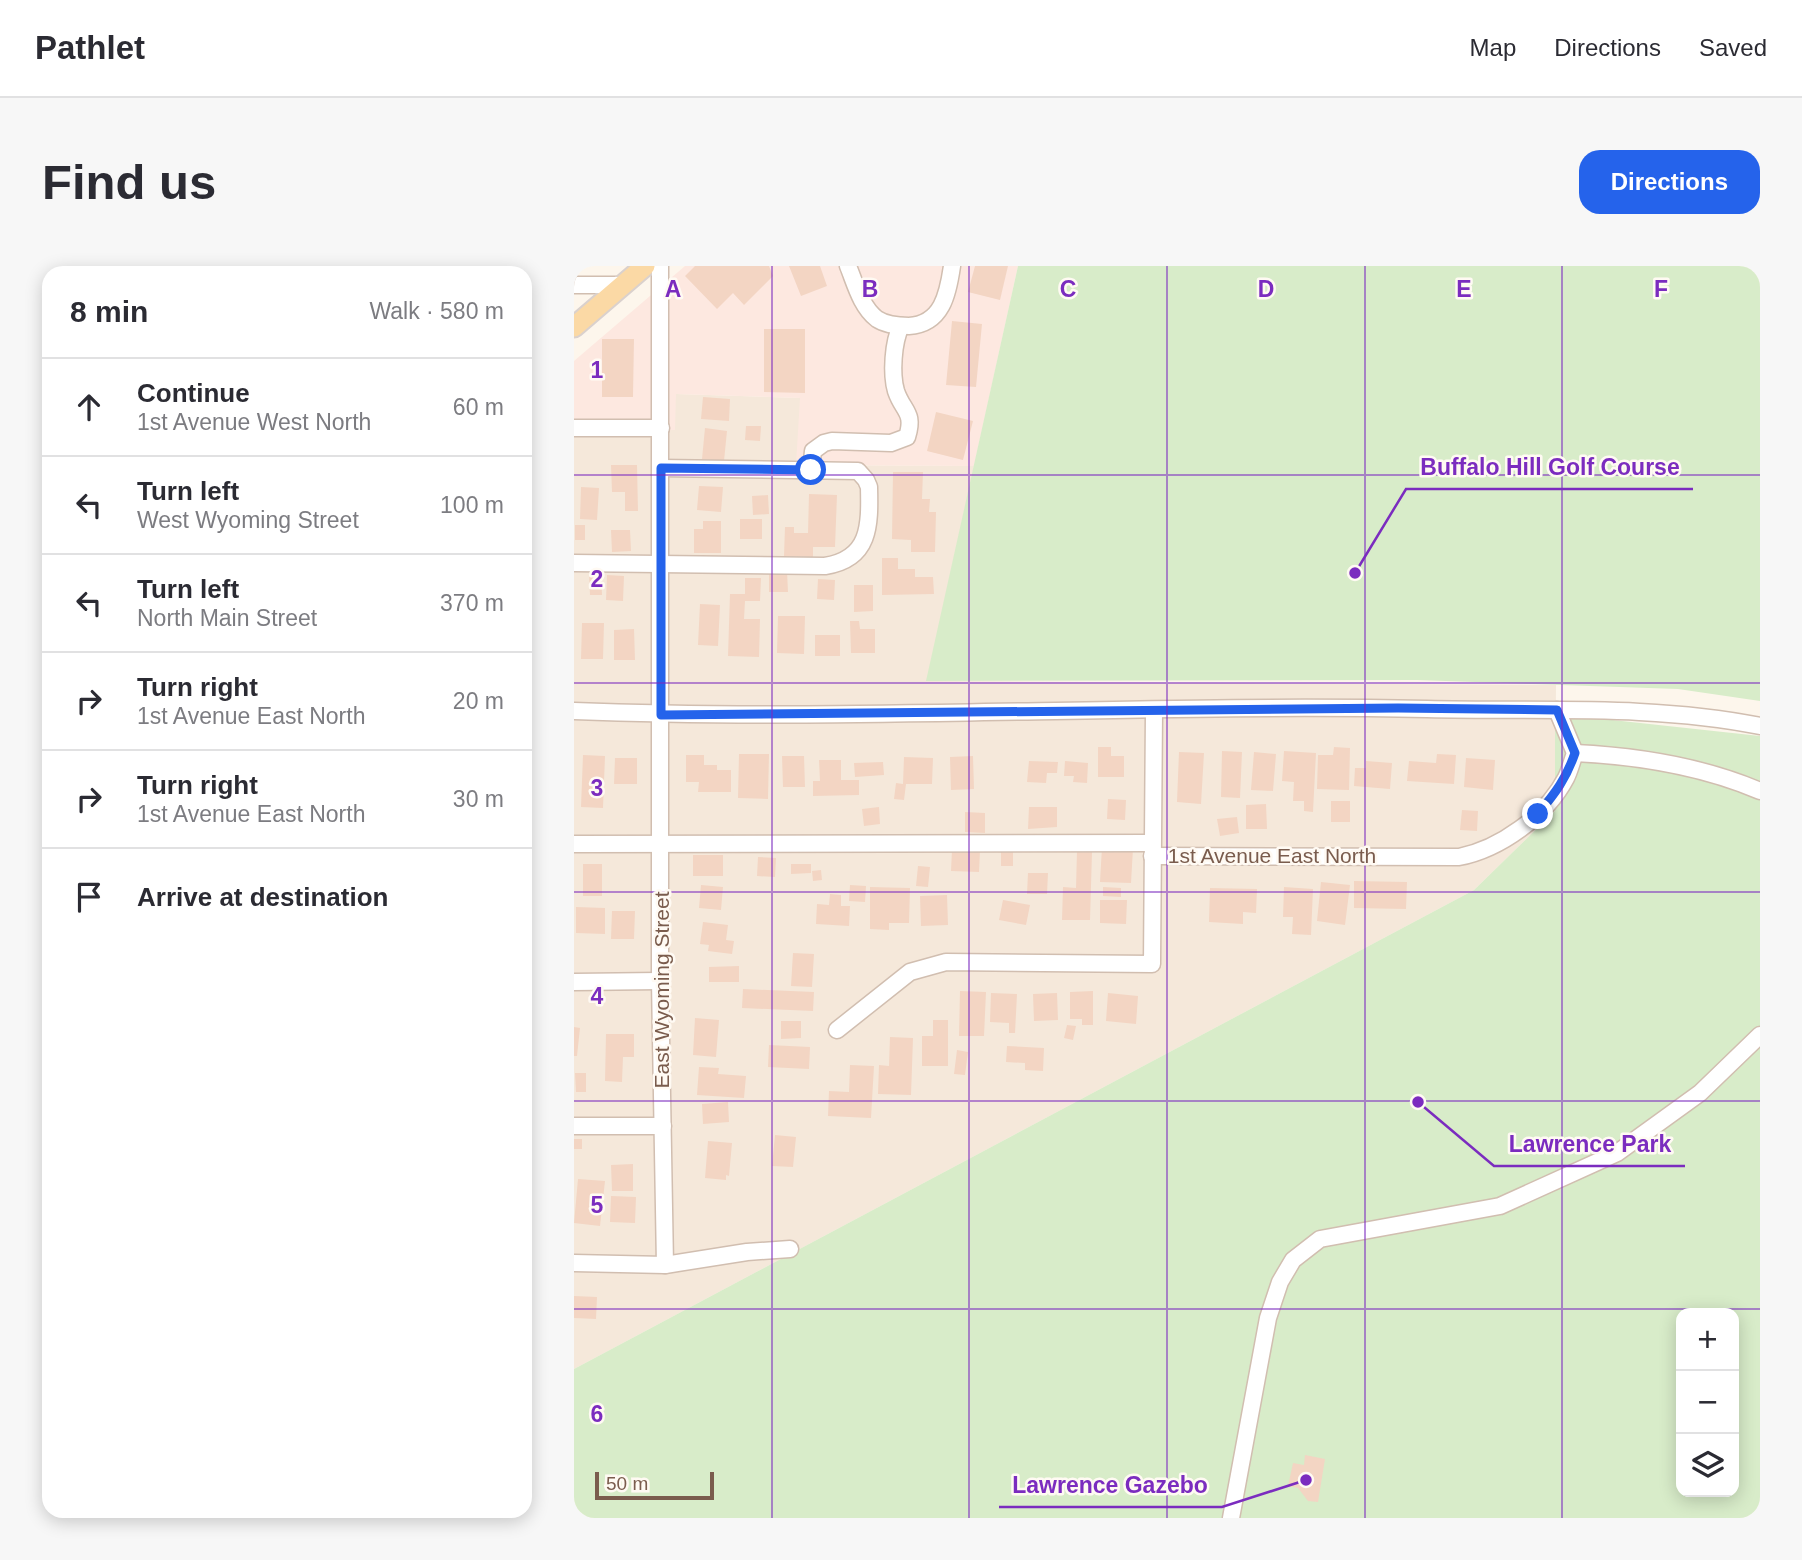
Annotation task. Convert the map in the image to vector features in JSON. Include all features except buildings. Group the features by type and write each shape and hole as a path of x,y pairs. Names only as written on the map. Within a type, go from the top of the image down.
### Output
{"main road":[{"path":"574,327 645,266"}],"street":[{"name":"East Wyoming Street","path":"660,266 660,981 665,1265"},
{"path":"848,266 858,292 870,311 883,322 901,326 923,324 939,312 947,292 952,266"},
{"path":"574,285 623,285"},
{"path":"811,470 813,451 824,443 891,443 900,442 907,437 910,417 895,385 894,344 901,326"},
{"path":"574,428 661,428"},
{"path":"574,563 825,566 835,564 860,551 864,542 869,496 866,480 858,471 661,468"},
{"path":"574,711 661,715 1398,708 1557,710 1664,714 1760,726"},
{"path":"1557,710 1575,753 1611,755 1696,769 1760,791"},
{"path":"574,844 1152,849 1154,711"},
{"name":"1st Avenue East North","path":"837,1030 910,972 946,962 1152,964 1152,849 1459,857 1477,854 1510,838 1538,814 1563,783 1575,753"},
{"path":"574,982 660,981"},
{"path":"1231,1518 1268,1318 1280,1282 1293,1260 1321,1239 1500,1206 1617,1153 1700,1093 1760,1035"},
{"path":"574,1126 663,1126"},
{"path":"574,1263 665,1265 747,1252 790,1249"}],"shaded area":[{"path":"685,266 1018,266 974,466 796,465 800,398 676,394 675,430 574,433 574,361"},
{"path":"676,394 801,398 797,465 974,466 927,681 1556,685 1555,811 1474,890 574,1369 574,433"}],"green space":[{"path":"1018,266 1760,266 1760,701 1678,689 1417,680 926,681"},
{"path":"1555,717 1594,718 1760,736 1760,1518 574,1518 574,1369 1474,890 1555,811"}],"place":[{"name":"Buffalo Hill Golf Course","path":"1355,573"},
{"name":"Lawrence Park","path":"1418,1102"},
{"name":"Lawrence Gazebo","path":"1306,1480"}],"route":[{"path":"811,470 661,468 661,715 1398,708 1557,710 1575,753 1567,776 1538,814"}]}
